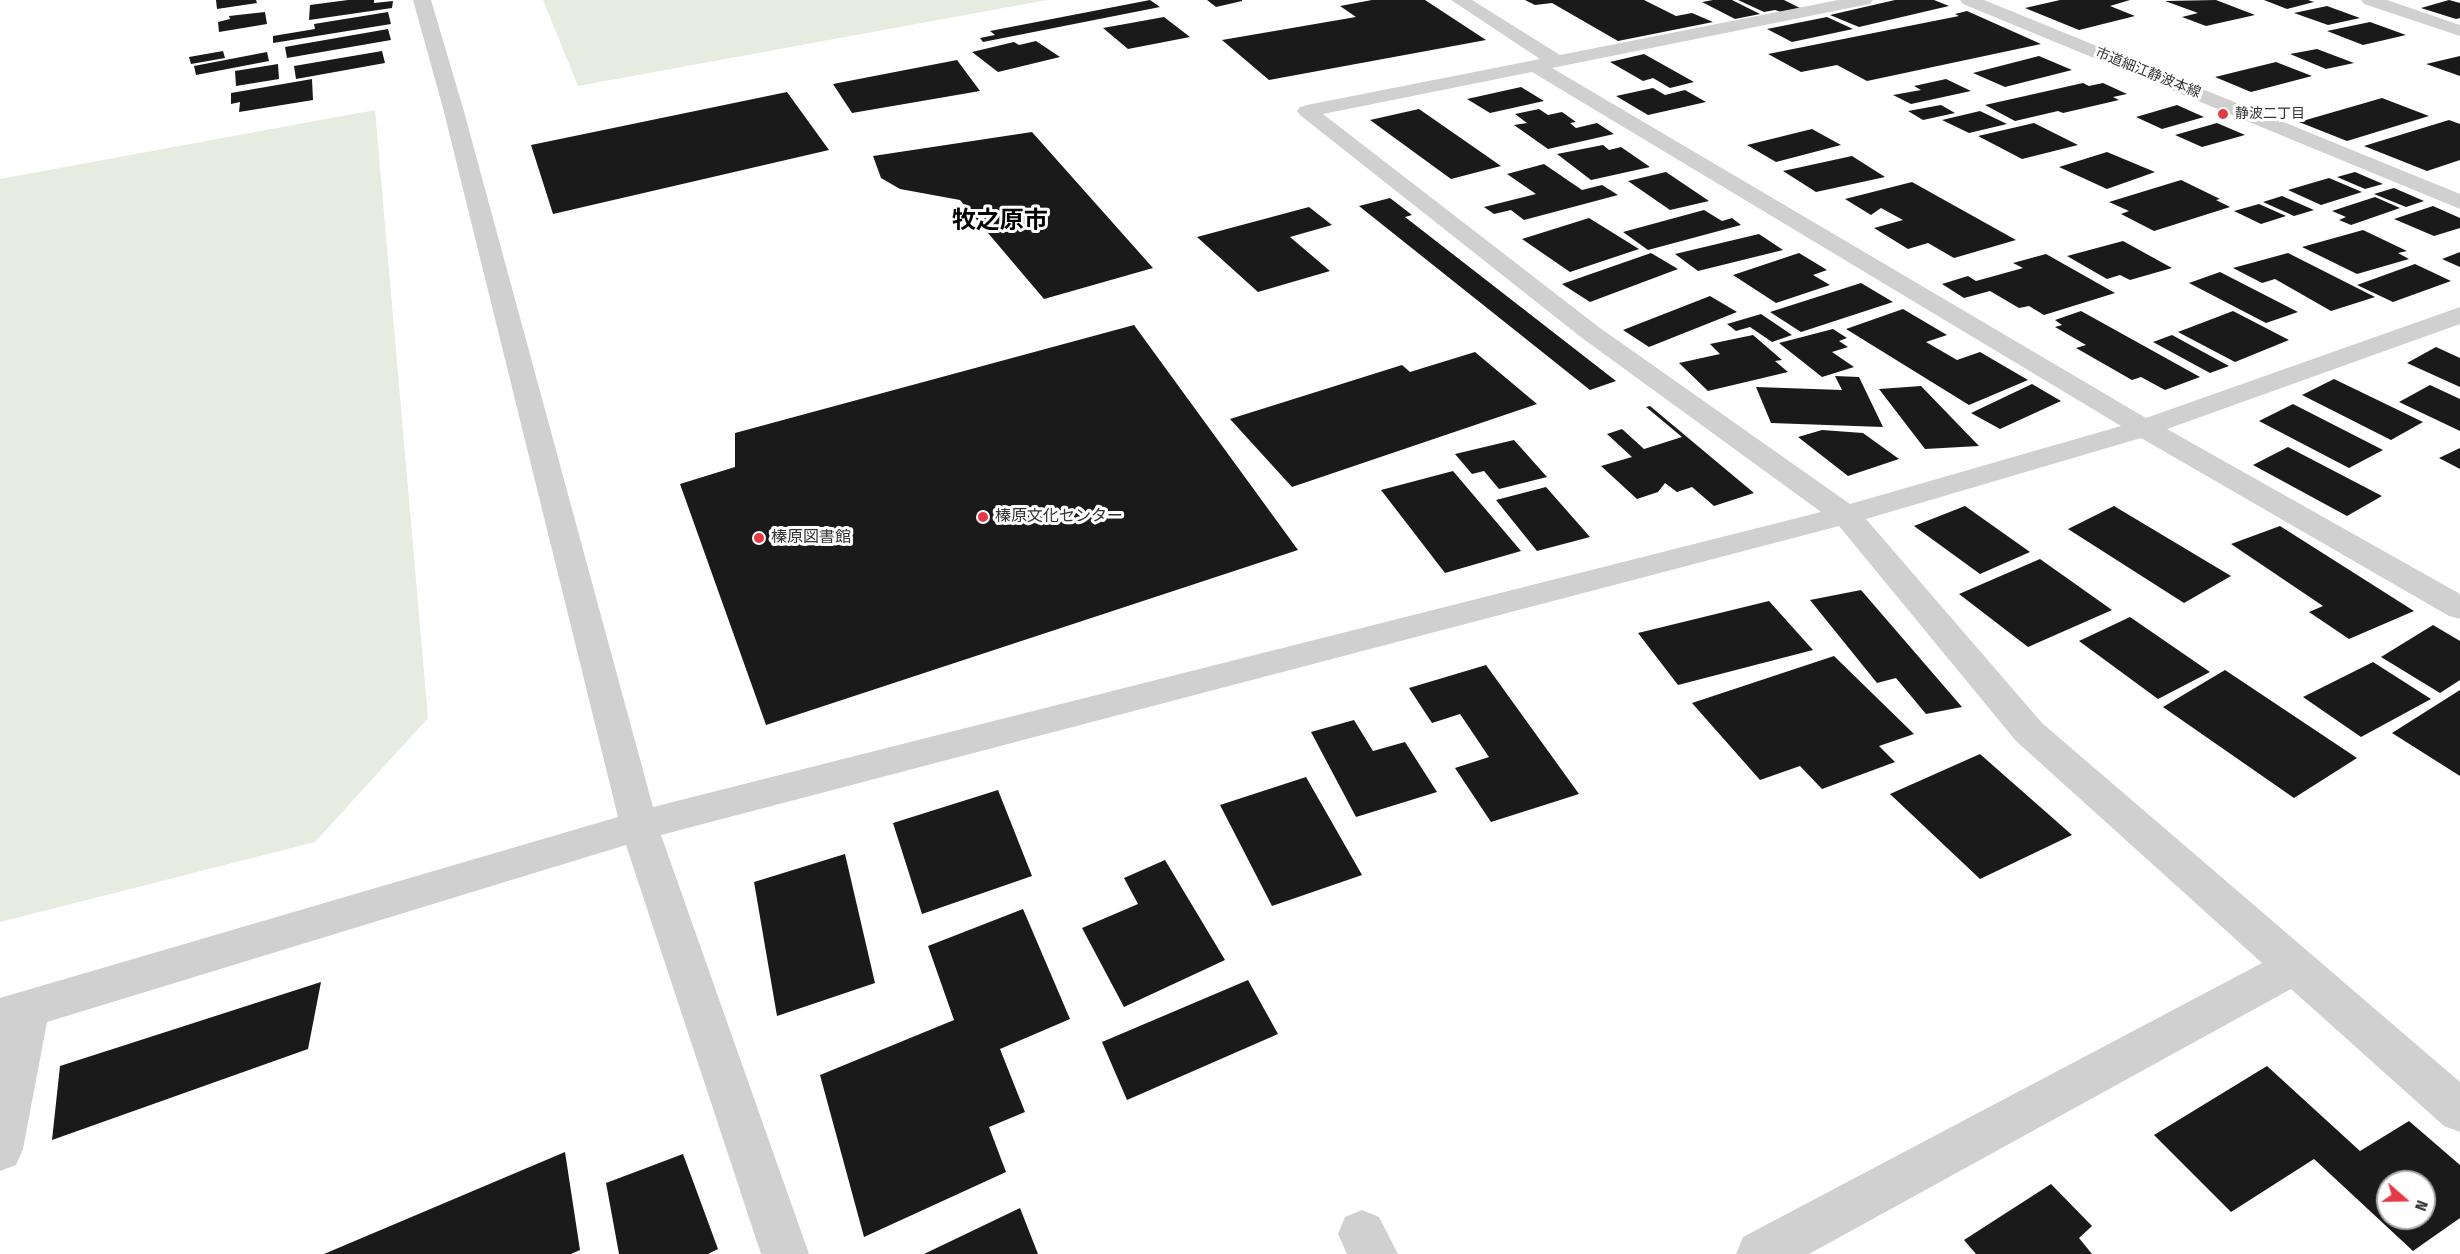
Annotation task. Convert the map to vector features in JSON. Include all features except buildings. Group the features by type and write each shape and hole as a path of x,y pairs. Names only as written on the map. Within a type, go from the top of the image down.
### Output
{"street":[{"path":"422,0 453,108 639,826 785,1254"},
{"path":"1460,0 1545,62 2144,428 2460,608"},
{"path":"1864,0 1307,111 1591,333 1846,515 2029,732 2460,1111"},
{"name":"市道細江静波本線","path":"1969,0 2460,202"},
{"path":"2370,0 2460,31"},
{"path":"0,1149 14,1013 639,826 1846,515 2144,428 2460,315"},
{"path":"1760,1254 2295,966"}],"shaded area":[{"path":"543,0 1047,0 578,86"},
{"path":"375,110 428,718 315,842 0,922 0,179"}],"place":[{"name":"静波二丁目","path":"2223,114"},
{"name":"榛原文化センター","path":"983,517"},
{"name":"榛原図書館","path":"759,538"}],"district":[{"name":"牧之原市","path":"1000,221"}]}
